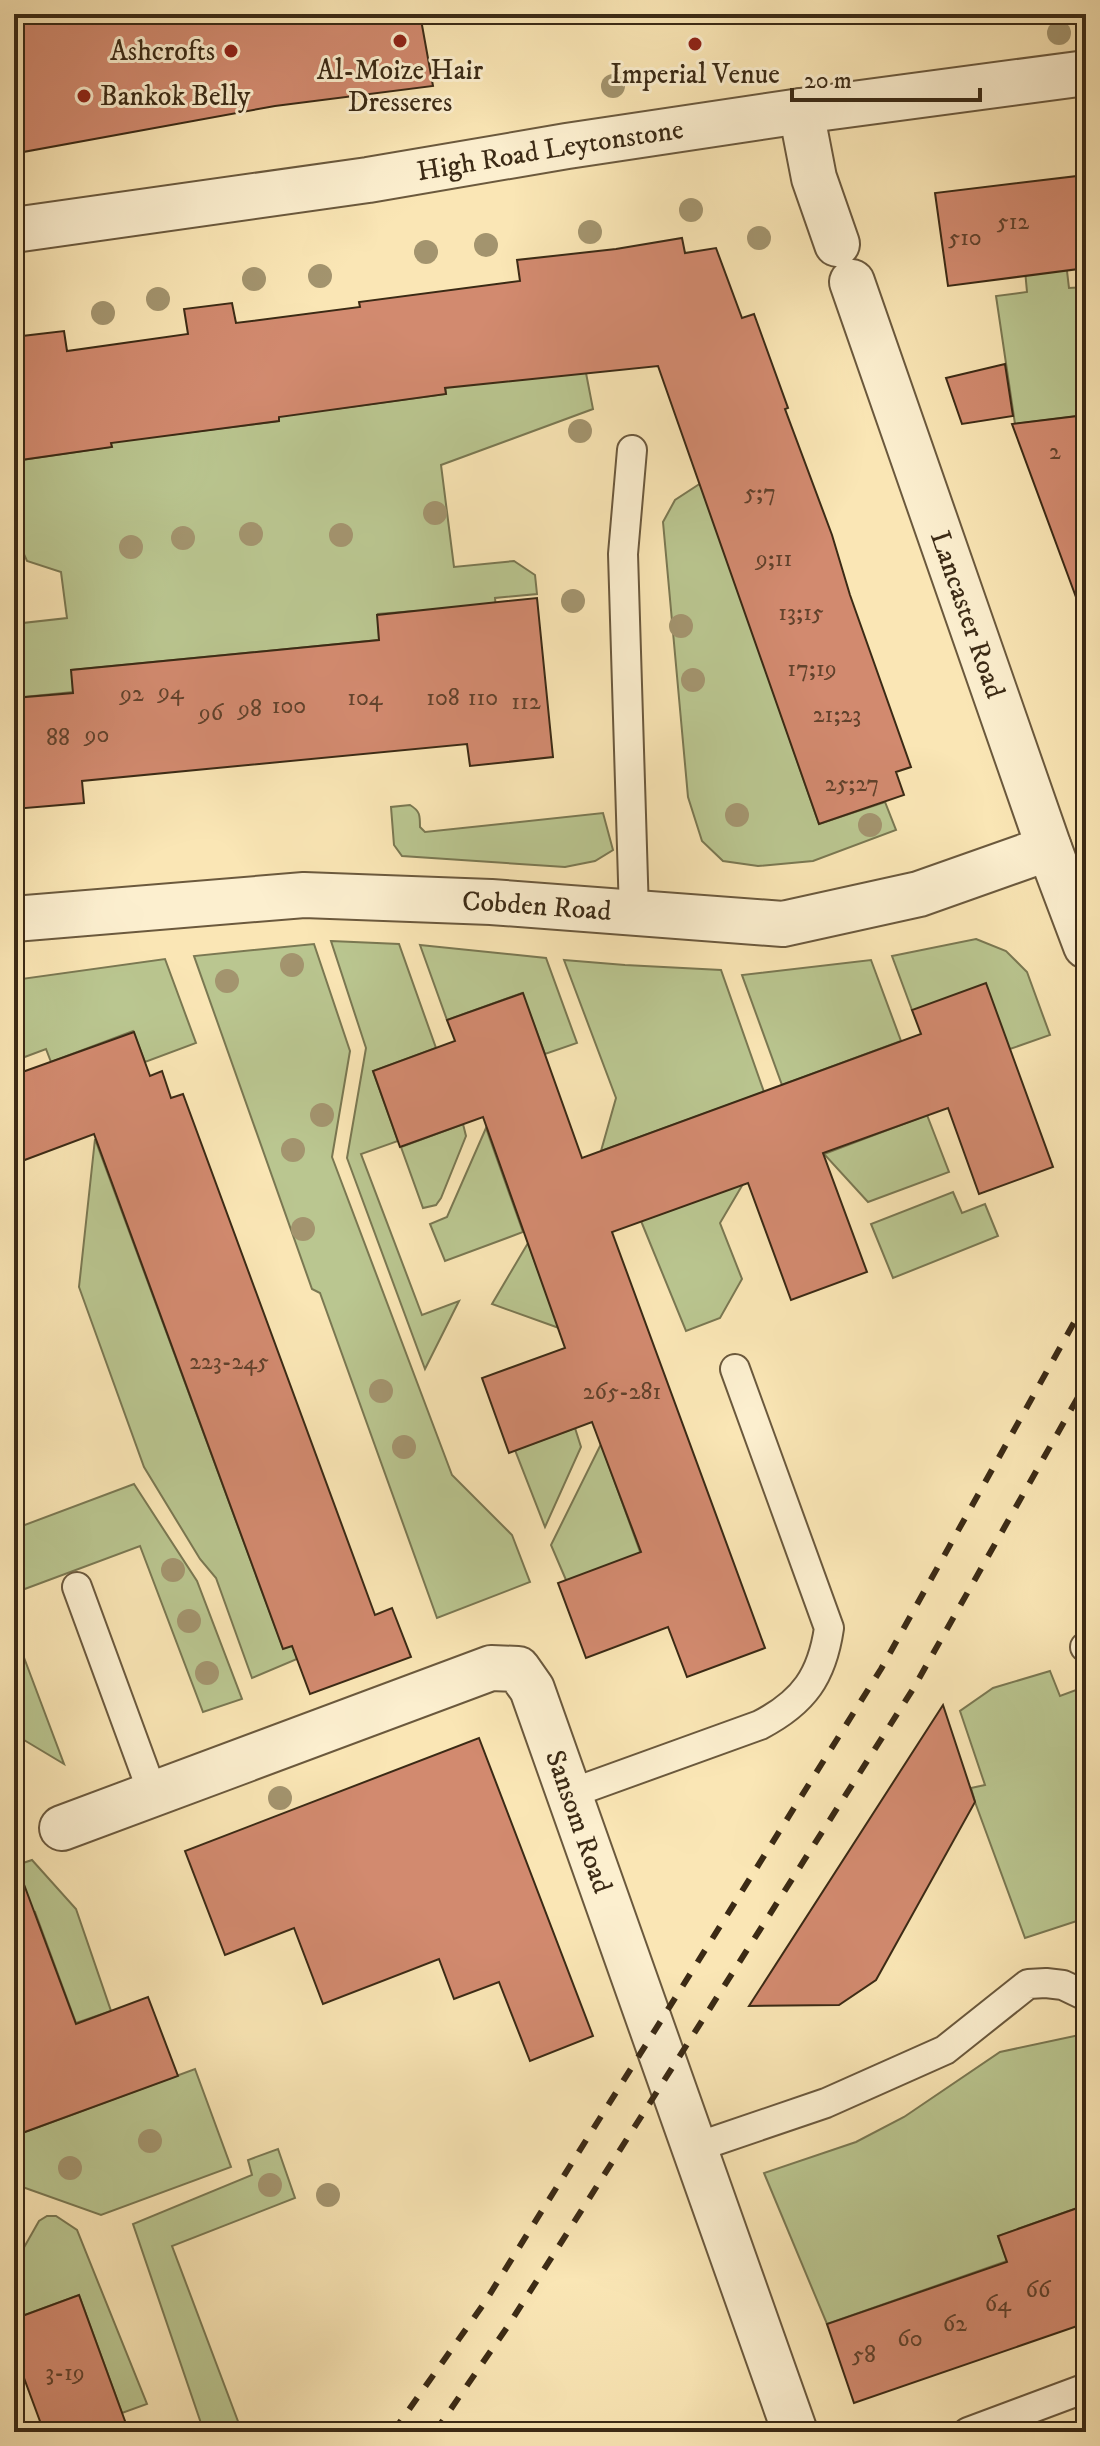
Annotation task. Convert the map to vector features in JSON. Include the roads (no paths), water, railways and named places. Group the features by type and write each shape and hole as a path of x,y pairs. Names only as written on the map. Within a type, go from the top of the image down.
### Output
{"street":[{"name":"High Road Leytonstone","path":"14,230 368,180 801,111 1086,73"},
{"name":"Lancaster Road","path":"801,111 814,178 1086,946"},
{"name":"Cobden Road","path":"14,919 304,895 491,902 783,924 919,894 1049,848"},
{"name":"Sansom Road","path":"62,1828 491,1668 518,1669 532,1689 794,2432"}],"lane":[{"path":"632,450 623,554 634,913"},
{"path":"569,1794 760,1725 782,1713 801,1696 815,1676 825,1653 829,1628 735,1369"},
{"path":"77,1587 153,1794"},
{"path":"694,2148 826,2103 945,2050 1028,1984 1063,1985 1086,1996"},
{"path":"968,2432 1086,2388"}],"railway":[{"path":"393,2432 483,2305 881,1669 1086,1301"},
{"path":"435,2432 508,2326 913,1689 1086,1383"}],"place":[{"name":"Al-Moize Hair Dresseres","path":"400,41"},
{"name":"Imperial Venue","path":"695,44"},
{"name":"Ashcrofts","path":"231,51"},
{"name":"Bankok Belly","path":"84,96"}]}
